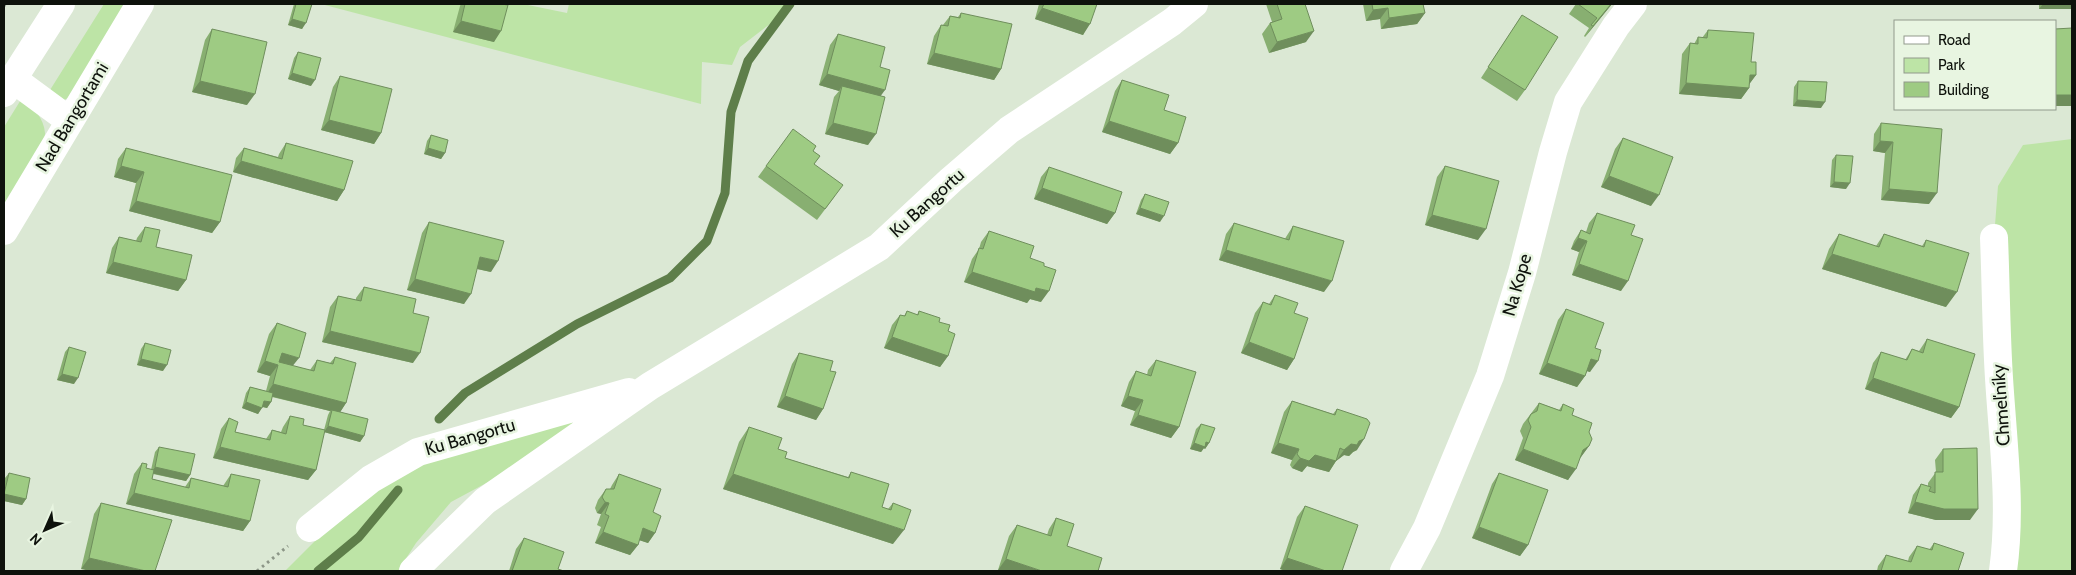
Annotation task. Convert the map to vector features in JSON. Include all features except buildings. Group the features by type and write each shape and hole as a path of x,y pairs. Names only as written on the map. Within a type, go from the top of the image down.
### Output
{"street":[{"path":"61,4 8,86 70,121"},
{"name":"Nad Bangortami","path":"4,231 140,4"},
{"name":"Ku Bangortu","path":"413,571 485,501 650,386 879,247 1009,130 1172,22 1194,4"},
{"name":"Na Kope","path":"1404,571 1427,528 1490,376 1522,273 1552,152 1568,102 1632,4"},
{"name":"Chmeľníky","path":"1994,238 1999,377 2007,489 2007,541 2003,571"},
{"name":"Ku Bangortu","path":"310,528 372,479 418,452 650,386"}],"path":[{"path":"257,571 310,528"}],"green space":[{"path":"104,4 131,4 70,97 64,100 50,90"},
{"path":"321,4 523,4 567,13 569,4 796,4 740,47 732,65 702,62 701,104"},
{"path":"22,98 34,109 43,122 44,141 35,163 4,217 4,127"},
{"path":"2072,139 2072,571 2003,571 1994,238 1998,186 2023,145"},
{"path":"628,398 514,468 451,502 416,543 398,571 285,571 344,512 395,475 439,456"}],"waterway":[{"path":"439,419 465,393 577,324 670,278 707,241 725,193 731,112 748,61 790,4"},
{"path":"318,571 359,537 398,490"}]}
